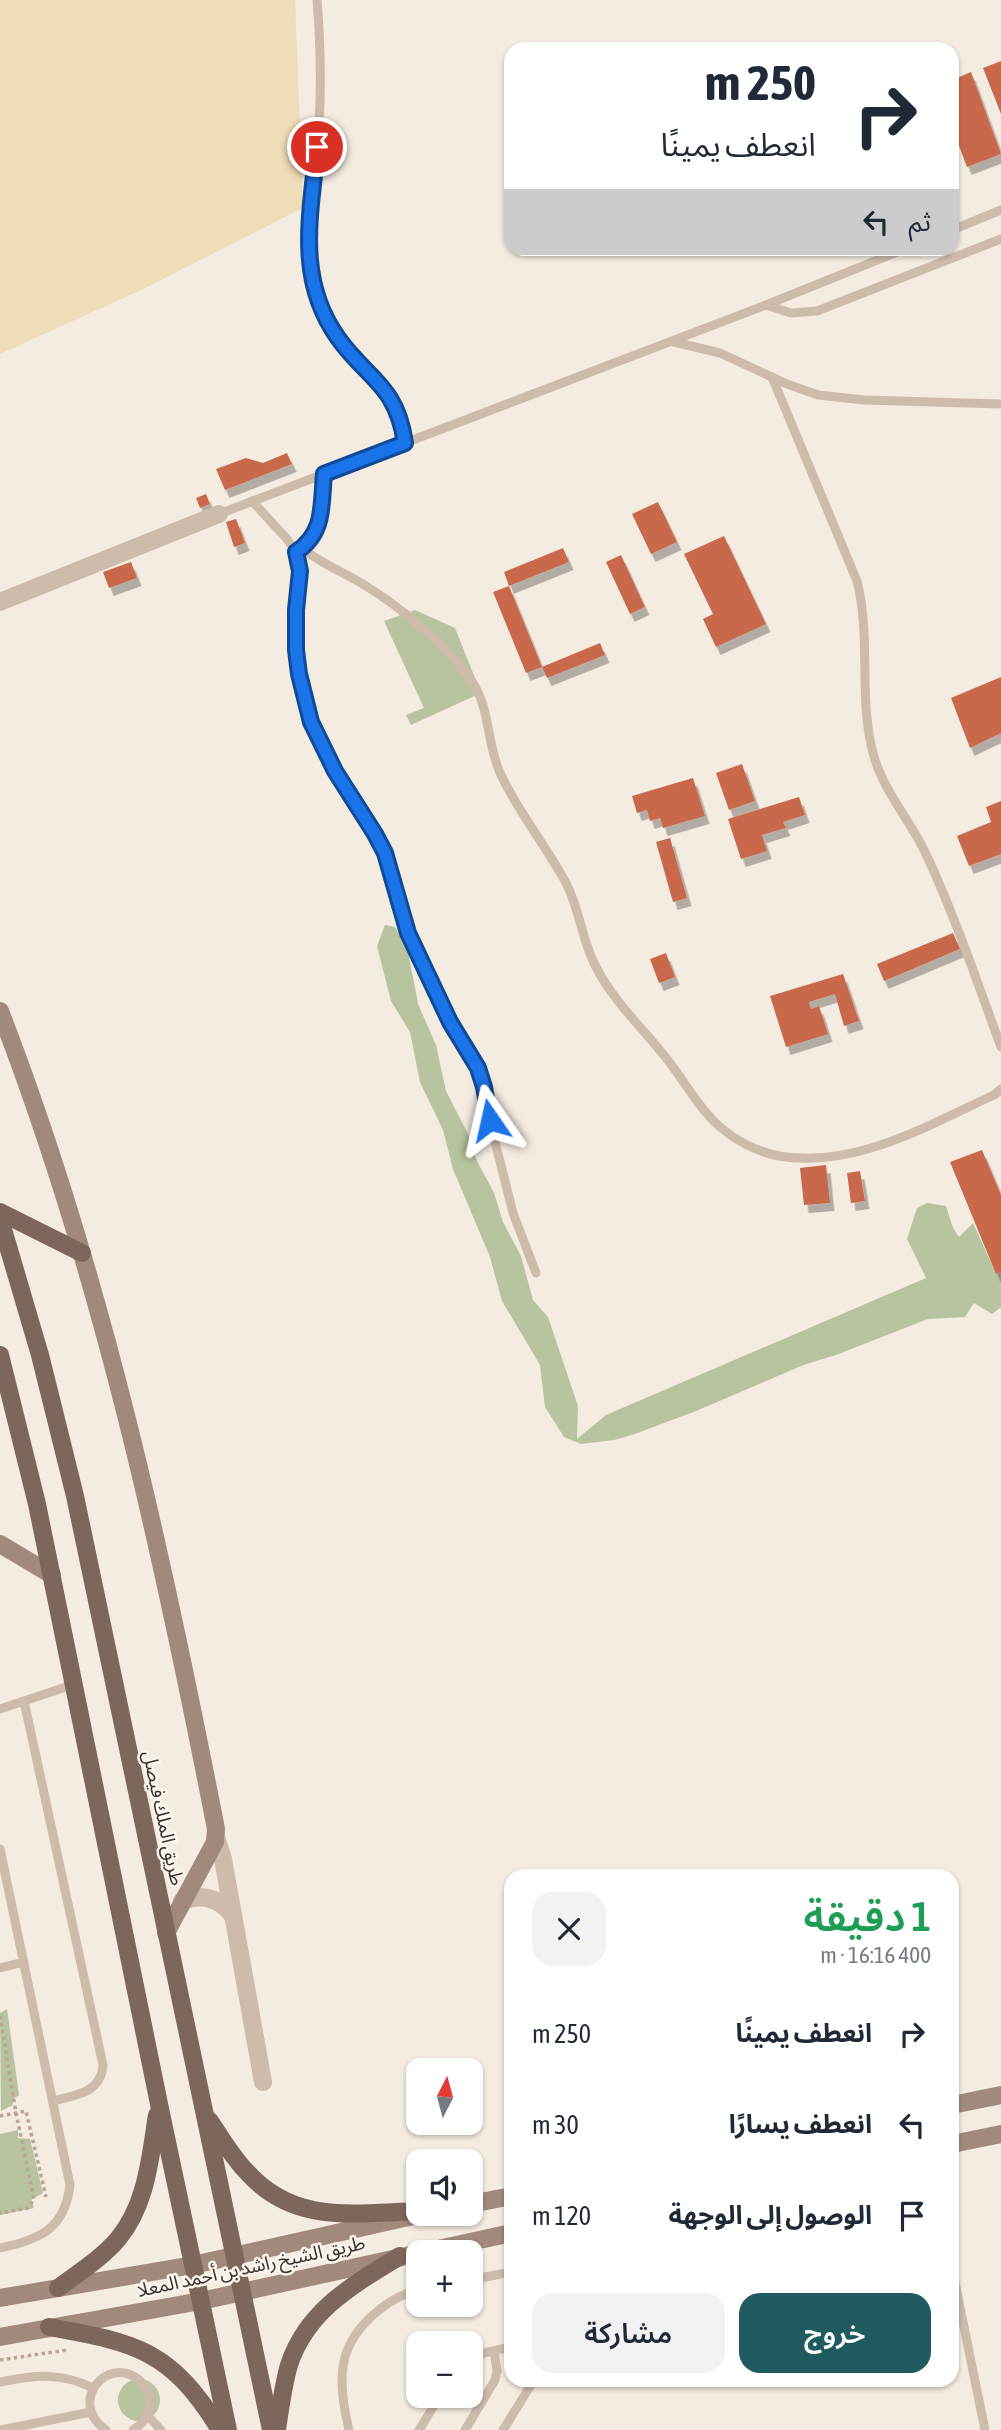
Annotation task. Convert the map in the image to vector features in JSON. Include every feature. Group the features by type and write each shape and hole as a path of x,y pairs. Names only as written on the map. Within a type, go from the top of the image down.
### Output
{"main road":[{"path":"0,1212 82,1253"},
{"name":"طريق الملك فيصل","path":"0,1219 40,1355 75,1496 271,2430"},
{"path":"0,1355 32,1481 228,2430"},
{"path":"58,2288 119,2238 138,2207 148,2175 159,2104"},
{"path":"203,2111 245,2171 285,2202 301,2208 335,2214 406,2211"},
{"path":"277,2430 289,2365 305,2331 322,2310 343,2291 400,2256"},
{"path":"49,2326 117,2340 148,2353 185,2381 220,2430"}],"street":[{"path":"0,602 219,514"},
{"path":"0,1011 82,1253 120,1384 201,1754 216,1837 223,1859 263,2082"},
{"path":"0,1544 52,1576"},
{"path":"166,1933 216,1837"},
{"path":"182,1900 201,1896 211,1898 220,1902 233,1916"},
{"path":"959,2104 1001,2095"},
{"path":"959,2143 1001,2134"},
{"path":"483,2202 504,2197"},
{"name":"طريق الشيخ راشد بن أحمد المعلا","path":"0,2298 193,2265 406,2218"},
{"name":"طريق الشيخ راشد بن أحمد المعلا","path":"0,2337 49,2326 201,2301 504,2234"}],"lane":[{"path":"317,0 320,108 308,219 313,281 326,319 338,338 379,381 392,401 402,424 405,443"},
{"path":"959,227 1001,210"},
{"path":"959,255 1001,239"},
{"path":"219,514 887,256"},
{"path":"766,305 791,313 817,311 958,256"},
{"path":"672,341 720,353 802,390 841,399 1001,404"},
{"path":"772,377 860,590 865,626 867,719 876,763 891,796 919,841 939,882 1001,1047"},
{"path":"324,474 318,527 314,536 299,550 296,650 301,687 311,722 335,771 380,843 392,874 408,933 450,1022 478,1068 513,1213 536,1273"},
{"path":"252,501 299,550 362,583 404,613 470,678 485,710 491,747 500,774 572,894 589,949 603,979 708,1115 732,1136 763,1152 780,1156 830,1156 859,1152 893,1141 994,1095 1001,1089"},
{"path":"0,1709 75,1684"},
{"path":"24,1701 103,2065 100,2079 91,2090 53,2101"},
{"path":"0,1849 70,2185 65,2207 52,2226 33,2240 0,2248"},
{"path":"0,1968 24,1962"},
{"path":"483,2278 504,2273"},
{"path":"349,2430 341,2387 346,2347 363,2322 387,2303 406,2295"},
{"path":"959,2302 985,2430"},
{"path":"483,2353 504,2349"},
{"path":"465,2430 495,2380 498,2371 494,2351"},
{"path":"106,2430 94,2419 90,2395 99,2381 113,2374 137,2378 147,2391 150,2407 148,2415 132,2430"},
{"path":"0,2382 51,2375 66,2377 93,2388"},
{"path":"503,2430 530,2387"},
{"path":"418,2430 432,2408"},
{"path":"1,2430 91,2412"},
{"path":"148,2415 161,2430"}],"path":[{"path":"0,2016 34,2199 28,2208 0,2213"},
{"path":"0,2116 26,2111 46,2197"}],"green space":[{"path":"415,610 455,628 481,693 411,725 406,715 424,708 384,621"},
{"path":"385,925 395,927 407,946 418,1004 436,1045 446,1091 494,1193 503,1222 521,1256 533,1300 548,1317 578,1406 577,1439 606,1415 926,1278 907,1239 917,1208 927,1203 946,1206 959,1237 973,1223 996,1274 1001,1272 1001,1307 992,1314 974,1303 965,1317 928,1319 806,1364 635,1434 581,1444 564,1437 545,1407 540,1365 502,1301 490,1257 453,1169 443,1130 420,1082 410,1032 391,1001 377,946"},
{"path":"7,2009 19,2095 13,2099 13,2105 1,2111 0,2013"},
{"path":"18,2130 18,2138 30,2139 43,2193 31,2200 34,2208 0,2215 0,2134"},
{"path":"139,2379 154,2385 160,2400 154,2415 139,2421 124,2415 118,2400 124,2385"}],"sand":[{"path":"0,0 295,0 303,208 141,290 0,354"}],"building":[{"path":"1001,61 1001,114 983,68"},
{"path":"971,72 1001,154 967,167 959,146 959,77"},
{"path":"287,453 292,464 225,490 216,469 246,458 263,463"},
{"path":"206,494 210,504 200,508 196,498"},
{"path":"658,502 677,542 651,554 632,514"},
{"path":"236,519 245,543 234,547 226,522"},
{"path":"724,536 766,624 716,647 703,619 713,614 684,554"},
{"path":"563,548 569,562 509,586 504,572"},
{"path":"621,555 645,607 630,614 606,562"},
{"path":"131,562 137,578 109,588 103,572"},
{"path":"509,586 542,667 526,673 493,592"},
{"path":"600,643 605,655 547,678 542,667"},
{"path":"1001,677 1001,733 970,748 951,698"},
{"path":"742,764 755,801 729,810 716,773"},
{"path":"693,778 705,816 663,828 660,818 650,821 647,810 637,813 632,796"},
{"path":"799,797 805,815 783,822 786,828 762,835 767,851 741,859 728,819"},
{"path":"1001,801 1001,854 969,866 957,836 991,822 986,807"},
{"path":"670,838 687,898 673,902 656,842"},
{"path":"953,933 960,949 884,981 877,964"},
{"path":"666,953 675,977 659,983 650,959"},
{"path":"843,974 859,1021 844,1026 835,994 809,1002 811,1009 819,1006 828,1034 786,1047 770,996"},
{"path":"982,1150 1001,1195 1001,1272 996,1274 950,1162"},
{"path":"826,1165 830,1203 804,1205 800,1168"},
{"path":"860,1171 865,1201 851,1203 847,1173"}],"route":[{"path":"317,147 308,219 308,245 318,301 338,338 379,381 392,401 402,424 405,443 324,474 318,527 309,543 296,552 300,571 295,630 299,674 311,722 322,747 385,853 408,933 450,1022 478,1068 490,1120"}]}
